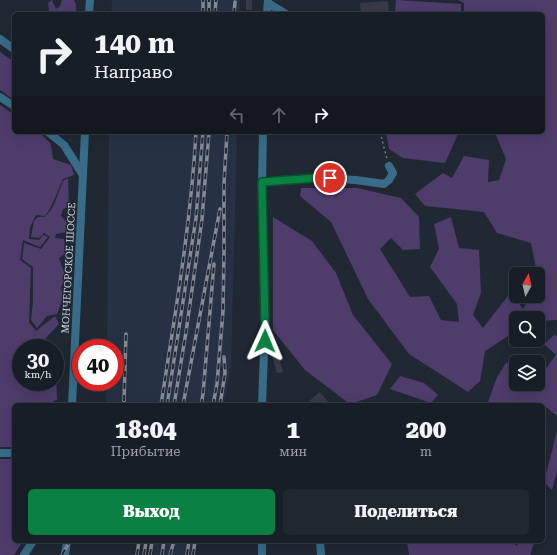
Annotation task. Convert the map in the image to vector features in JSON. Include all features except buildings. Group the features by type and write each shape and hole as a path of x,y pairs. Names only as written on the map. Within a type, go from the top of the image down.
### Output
{"street":[{"path":"89,12 90,0"},
{"path":"267,12 268,2 283,12"},
{"path":"0,39 12,48"},
{"path":"0,96 12,105"},
{"path":"50,134 64,145 83,175"},
{"name":"МОНЧЕГОРСКОЕ ШОССЕ","path":"72,403 85,134"},
{"path":"262,403 265,326 262,182 263,134"},
{"path":"262,182 317,178 356,180 384,184 389,180 393,173 389,166"},
{"path":"0,453 12,453"},
{"path":"24,555 32,543"},
{"path":"65,555 67,543"},
{"path":"262,543 262,555"},
{"path":"320,543 321,555"}],"path":[{"path":"381,134 389,166"}],"shaded area":[{"path":"52,0 56,9 60,6 62,0 74,0 76,4 76,12 48,12 48,3"},
{"path":"112,0 240,0 240,12 111,12"},
{"path":"396,0 461,4 461,12 395,12"},
{"path":"458,0 557,0 557,320 545,321 545,311 509,311 509,336 485,351 480,381 468,392 409,354 368,299 331,222 300,196 301,188 357,188 401,198 419,217 420,249 403,250 391,238 380,249 410,297 429,296 441,320 459,322 457,304 430,267 439,249 434,224 451,217 459,248 479,250 481,293 473,315 483,328 509,295 509,303 519,303 523,309 527,303 545,303 545,267 536,267 531,243 497,233 484,212 425,206 415,194 443,173 452,178 464,156 489,160 488,182 499,180 506,159 495,134 545,134 545,12 464,12 464,3"},
{"path":"0,52 12,61 12,99 0,90"},
{"path":"0,105 12,114 12,134 41,134 51,144 53,159 71,165 74,175 63,179 51,207 45,216 36,215 30,227 29,239 39,240 43,235 48,237 40,247 23,240 20,260 31,268 29,322 36,331 55,316 59,324 46,339 12,339 12,391 57,391 57,400 53,401 54,403 12,403 12,447 0,447"},
{"path":"109,134 237,134 231,367 224,403 106,403 106,391 124,391 124,339 107,339"},
{"path":"386,134 458,134 445,163 403,158 389,149"},
{"path":"68,178 69,207 63,209 61,216 67,223 66,232 56,234 55,238 64,239 66,253 59,258 65,276 61,287 63,298 57,314 47,316 37,328 31,320 33,303 33,267 22,259 24,243 41,249 50,237 44,233 39,238 31,237 34,221 38,217 45,217 53,207 63,181"},
{"path":"273,217 312,241 336,273 353,315 392,364 377,395 349,403 305,370 273,330"},
{"path":"554,335 557,336 557,416 545,407 545,403 488,403 497,377 506,363 509,364 509,391 545,391 545,370 556,355 545,345 545,343"},
{"path":"400,376 424,383 438,395 431,403 390,389"},
{"path":"557,431 557,471 552,490 545,483"},
{"path":"0,459 12,459 12,543 22,543 14,555 0,555"},
{"path":"150,543 197,543 194,555 155,555"},
{"path":"407,543 515,543 516,546 519,543 534,543 530,555 409,555"}],"railway":[{"path":"203,0 203,12"},
{"path":"209,0 209,12"},
{"path":"215,12 216,0"},
{"path":"234,12 235,2"},
{"path":"161,403 186,235 194,166 196,134"},
{"path":"167,403 196,218 203,134"},
{"path":"174,403 202,219 209,134"},
{"path":"213,403 217,384 223,311 224,184 227,134"},
{"path":"183,403 220,209"},
{"path":"201,403 214,264"},
{"path":"124,401 126,334"},
{"path":"220,403 225,373 224,357"},
{"path":"62,555 69,543"},
{"path":"137,555 139,543"},
{"path":"144,555 146,543"},
{"path":"150,555 152,543"},
{"path":"162,555 164,543"},
{"path":"170,555 173,543"},
{"path":"187,555 189,543"},
{"path":"193,555 195,543"}],"route":[{"path":"265,341 262,182 330,178"}]}
